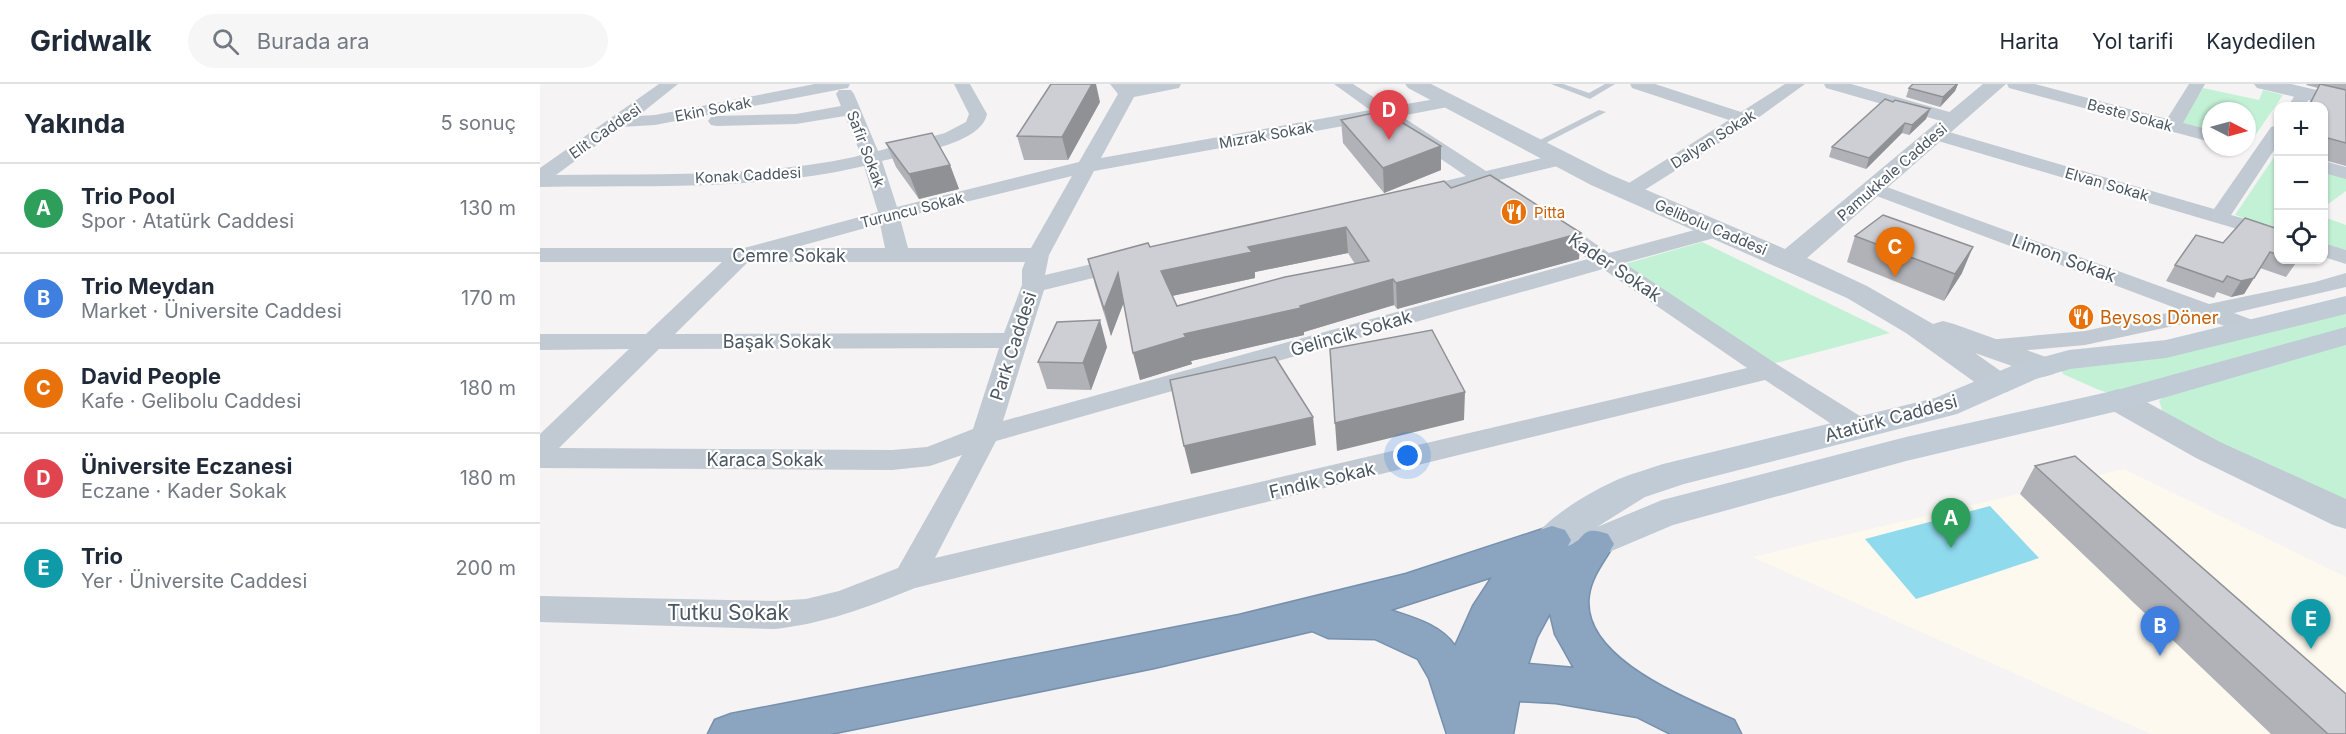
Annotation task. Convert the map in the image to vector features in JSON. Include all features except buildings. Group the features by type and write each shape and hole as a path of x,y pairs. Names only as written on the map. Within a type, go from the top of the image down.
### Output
{"highway":[{"path":"731,734 1058,670 1264,626 1407,589 1552,540"},
{"path":"1472,729 1471,662 1489,613 1524,565 1552,540"},
{"path":"1500,683 1515,640 1536,601 1562,569 1594,544"},
{"path":"1594,544 1579,568 1569,595 1571,623 1581,645 1600,667 1646,700 1719,734"},
{"path":"1264,626 1322,620 1376,622 1407,633 1433,647 1449,673 1472,729"},
{"path":"1472,729 1479,694 1500,683 1575,686 1646,700"}],"main road":[{"name":"Atatürk Caddesi","path":"1552,540 1597,508 1632,488 1676,473 1945,406 2025,372 2069,360 2166,349 2346,305"},
{"name":"Atatürk Caddesi","path":"1594,544 1662,514 1906,449 2118,400 2346,336"},
{"path":"2043,367 2076,379 2118,400"},
{"path":"1998,384 2045,407 2070,411"}],"street":[{"name":"Elit Caddesi","path":"540,179 670,84"},
{"name":"Ekin Sokak","path":"619,122 656,120 841,84"},
{"name":"Safir Sokak","path":"841,84 871,157 889,215 898,255"},
{"name":"Konak Caddesi","path":"540,179 778,177 871,157 952,137 973,126 978,120 978,114 962,84"},
{"path":"1125,87 1173,84"},
{"name":"Kader Sokak","path":"1342,84 1769,371 1858,428"},
{"name":"Gelibolu Caddesi","path":"1415,84 1559,160 1628,192 1789,260 1888,309 1934,338 1998,384"},
{"path":"1638,84 1744,119"},
{"name":"Dalyan Sokak","path":"1628,192 1797,84"},
{"path":"1832,84 1954,119"},
{"name":"Pamukkale Caddesi","path":"1789,260 1996,84"},
{"name":"Beste Sokak","path":"2015,84 2202,134"},
{"path":"2172,126 2197,84"},
{"path":"2264,84 2300,100 2346,103"},
{"name":"Park Caddesi","path":"909,577 971,465 985,435 1014,340 1034,285 1033,270 1038,255 1125,87"},
{"name":"Mızrak Sokak","path":"1084,167 1447,102"},
{"path":"656,120 796,119 850,110"},
{"name":"Elvan Sokak","path":"1935,134 2274,235"},
{"path":"2219,217 2274,136"},
{"path":"1390,200 1559,160"},
{"name":"Turuncu Sokak","path":"741,256 889,215 1084,167"},
{"path":"2328,167 2346,172"},
{"name":"Limon Sokak","path":"1873,188 2254,329"},
{"name":"Gelincik Sokak","path":"985,435 1717,230"},
{"path":"2328,251 2346,257"},
{"name":"Cemre Sokak","path":"540,255 1038,255"},
{"path":"540,450 741,256"},
{"path":"1034,285 1149,258"},
{"path":"1985,346 2085,338 2320,288 2346,280"},
{"path":"1888,309 2043,367"},
{"name":"Başak Sokak","path":"540,342 1014,340"},
{"name":"Fındık Sokak","path":"909,577 1769,371"},
{"path":"2118,400 2208,450 2346,515"},
{"path":"2070,411 2150,428 2208,450"},
{"name":"Karaca Sokak","path":"540,458 913,460 948,451 985,435"},
{"name":"Tutku Sokak","path":"540,609 774,615 806,612 843,603 909,577"}],"lane":[{"path":"1555,84 1590,96 1611,84"},
{"path":"1533,146 1602,112"}],"shaded area":[{"path":"2124,469 2346,577 2346,734 2151,734 1752,557"}],"green space":[{"path":"2203,88 2259,100 2263,90 2283,95 2278,102 2274,102 2274,108 2256,134 2256,102 2202,102 2202,129 2180,124"},
{"path":"2274,157 2274,228 2235,215"},
{"path":"2328,171 2346,175 2346,191 2328,204"},
{"path":"2328,218 2346,225 2346,250 2328,244"},
{"path":"1702,242 1890,333 1768,365 1625,264"},
{"path":"2346,305 2346,515 2166,421 2159,401 2175,385 2126,398 2099,390 2063,374 2060,367"}],"water":[{"path":"1990,506 2039,558 1916,599 1865,539"}],"place":[{"name":"Üniversite Eczanesi","path":"1389,140"},
{"name":"Pitta","path":"1514,212"},
{"name":"David People","path":"1895,277"},
{"name":"Beysos Döner","path":"2081,317"},
{"name":"Trio Pool","path":"1951,548"},
{"name":"Trio","path":"2311,649"},
{"name":"Trio Meydan","path":"2160,656"}]}
